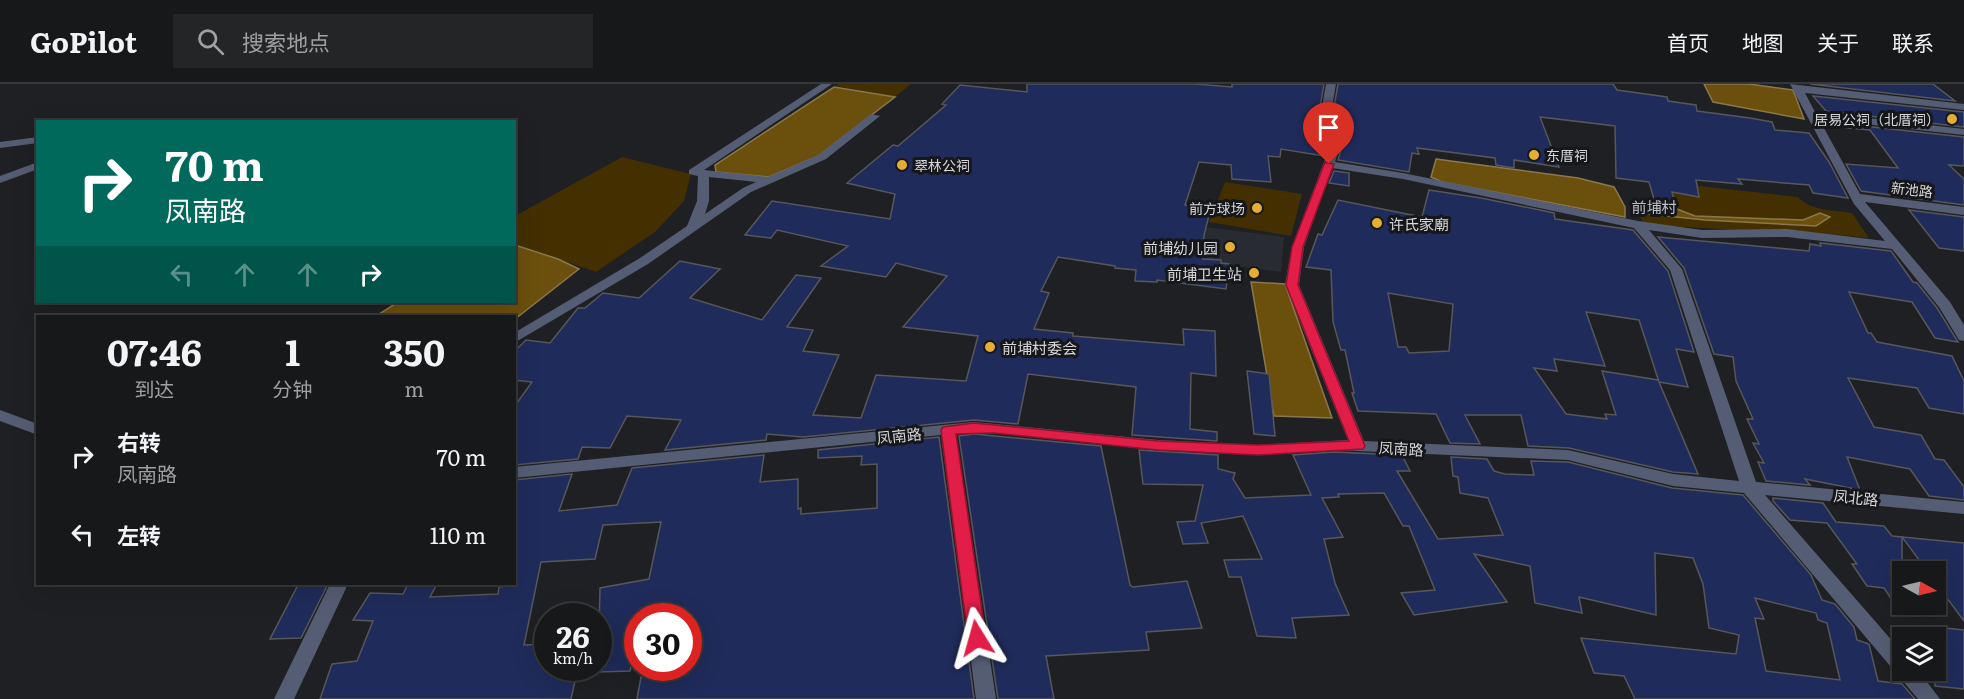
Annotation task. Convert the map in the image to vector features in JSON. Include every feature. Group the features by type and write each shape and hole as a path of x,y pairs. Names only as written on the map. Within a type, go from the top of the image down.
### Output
{"street":[{"path":"768,180 693,171 827,84"},
{"path":"1331,84 1327,107 1335,146 1298,247 1292,285 1358,446"},
{"path":"1796,87 1964,107"},
{"path":"1796,87 1856,197 1945,305 1964,337"},
{"path":"1812,115 1964,132"},
{"path":"516,338 644,261 747,190 822,157 875,116"},
{"path":"0,145 36,140"},
{"path":"1329,164 1403,176 1638,225 1702,234 1787,234 1895,246"},
{"path":"0,180 36,166"},
{"path":"684,233 700,215 705,196 703,174"},
{"name":"新池路","path":"1856,197 1964,211"},
{"path":"1638,225 1676,269 1749,487 1892,654"},
{"path":"0,415 36,429"},
{"name":"凤南路","path":"516,473 974,427 1158,445 1258,450 1334,445 1568,455 1673,480 1749,487"},
{"path":"948,430 986,699"},
{"name":"凤北路","path":"1749,487 1964,508"},
{"path":"284,699 339,585"},
{"path":"1914,681 1930,699"}],"shaded area":[{"path":"839,84 911,84 895,97 836,86"},
{"path":"1704,84 1749,84 1793,90 1804,119 1713,102"},
{"path":"834,87 895,97 818,156 769,177 716,172 715,165"},
{"path":"622,157 691,174 684,201 655,232 596,272 516,244 516,215"},
{"path":"1436,159 1578,178 1614,187 1625,207 1625,217 1442,182 1431,177"},
{"name":"前方球场","path":"1225,182 1302,194 1291,236 1209,222"},
{"path":"1664,182 1798,197 1809,205 1852,213 1869,238 1644,224 1633,203 1676,209"},
{"path":"1633,203 1677,209 1695,216 1803,220 1820,213 1830,217 1816,226 1705,220 1638,213"},
{"name":"前埔幼儿园","path":"1183,224 1284,237 1281,272 1175,258"},
{"path":"516,245 558,259 579,269 516,318 516,315 378,315 396,303 516,303"},
{"path":"1251,282 1285,284 1332,418 1274,416"}],"building":[{"path":"1027,84 1196,84 1232,87 1232,84 1324,84 1320,107 1328,146 1324,156 1281,149 1280,157 1268,156 1271,182 1232,179 1231,165 1199,162 1185,205 1211,208 1204,235 1203,259 1221,260 1221,263 1229,264 1226,289 1157,280 1157,282 1135,281 1136,270 1058,257 1041,291 1049,293 1034,329 1073,333 1073,336 1184,345 1183,329 1215,331 1216,376 1191,373 1190,429 1217,432 1217,441 1132,435 1136,387 1028,374 1018,424 974,420 803,437 767,434 766,440 665,450 681,420 627,416 610,448 582,447 578,459 516,465 516,404 532,382 516,380 516,350 526,340 550,343 578,308 585,308 603,293 639,298 680,261 720,269 690,298 762,320 796,275 821,278 787,327 813,330 803,351 839,355 813,415 861,418 876,375 966,381 978,336 903,327 947,276 896,263 886,277 821,266 848,246 777,230 771,238 745,235 772,201 890,219 895,194 847,183 893,145 898,146 946,105 942,104 960,85 1027,92"},
{"path":"1338,84 1613,84 1617,90 1667,97 1668,101 1696,105 1697,111 1772,122 1775,130 1809,133 1829,162 1848,198 1813,193 1809,185 1738,179 1742,184 1696,180 1699,197 1672,192 1675,203 1654,199 1649,182 1616,178 1615,126 1540,117 1559,167 1514,160 1514,168 1496,165 1495,158 1417,148 1419,154 1412,153 1409,172 1338,160 1342,146 1334,107"},
{"path":"1810,84 1933,84 1955,101"},
{"path":"1813,96 1964,112 1964,127 1826,111"},
{"path":"1836,123 1964,137 1964,166 1949,165 1964,179 1964,205 1861,191 1846,164 1898,168 1870,130 1840,127"},
{"path":"1334,171 1349,173 1349,186 1329,183"},
{"path":"1429,190 1554,213 1555,219 1633,230 1668,271 1694,352 1676,349 1688,387 1659,382 1698,474 1673,472 1569,448 1528,446 1521,415 1465,415 1480,444 1450,443 1436,414 1358,411 1352,393 1354,393 1345,350 1341,350 1333,322 1331,270 1306,267 1318,234 1322,235 1338,200 1422,217","holes":["1388,293 1453,304 1449,351 1409,353 1406,347 1398,347","1586,312 1639,320 1659,382 1602,371 1616,415 1605,414 1607,419 1566,414 1534,368 1557,371 1554,359 1605,366"]},
{"path":"1909,210 1964,217 1964,251 1939,248"},
{"path":"1658,237 1809,251 1810,244 1821,246 1820,243 1891,251 1913,282 1917,283 1937,308 1958,342 1935,338 1912,302 1849,292 1868,333 1871,333 1877,342 1952,356 1964,381 1964,414 1929,408 1917,388 1848,378 1874,427 1921,435 1935,459 1944,460 1964,487 1964,500 1929,496 1910,469 1847,457 1860,490 1805,479 1810,485 1766,481 1758,462 1764,463 1753,443 1759,444 1747,419 1753,419 1736,381 1733,357 1714,354 1684,268"},
{"path":"1247,371 1269,374 1275,436 1254,434"},
{"path":"974,434 1101,446 1130,585 1133,587 1187,581 1202,628 1146,632 1149,650 1046,656 1054,699 998,699 959,436"},
{"path":"939,437 974,699 637,699 640,681 702,681 702,603 624,603 624,671 612,672 612,603 600,603 600,588 649,579 661,522 603,525 595,559 541,562 524,645 534,645 534,681 575,681 571,699 320,699 332,664 357,661 373,621 353,620 370,593 403,594 408,585 436,585 430,597 498,594 499,587 516,585 516,480 572,474 559,511 617,505 632,468 764,455 760,482 798,479 798,509 801,508 801,514 877,508 877,464 861,465 862,456 818,458 818,450"},
{"path":"1139,450 1218,455 1218,469 1235,473 1233,479 1245,498 1311,495 1293,455 1334,452 1402,455 1410,471 1397,471 1438,539 1503,535 1488,498 1460,493 1458,477 1453,476 1451,457 1487,459 1494,471 1505,474 1534,475 1531,461 1568,462 1672,488 1743,495 1811,575 1822,600 1835,604 1854,627 1857,640 1869,644 1878,681 1902,684 1915,699 1635,699 1624,676 1594,673 1581,638 1736,654 1739,635 1709,628 1703,584 1693,558 1655,553 1656,615 1579,597 1582,613 1535,603 1530,566 1474,554 1507,602 1414,615 1401,593 1435,590 1409,526 1403,526 1384,493 1338,494 1339,497 1322,498 1343,537 1324,539 1335,583 1349,615 1292,618 1296,638 1257,636 1241,577 1229,577 1224,560 1262,559 1243,516 1201,523 1208,543 1183,544 1177,522 1195,521 1203,485 1143,484","holes":["1755,598 1816,613 1818,620 1827,623 1840,680 1766,671 1755,618 1764,619"]},
{"path":"1773,498 1823,503 1836,522 1884,526 1892,536 1902,537 1902,561 1892,561 1892,600 1884,588 1867,586 1852,564 1857,564 1827,523 1790,520 1773,501"},
{"path":"1902,537 1964,543 1964,621 1946,597 1946,561 1920,561"},
{"path":"298,585 328,585 301,638 270,639"},
{"path":"1946,628 1964,630 1964,689 1935,686 1935,681 1946,681"}],"place":[{"name":"居易公祠（北厝祠）","path":"1952,119"},
{"name":"东厝祠","path":"1534,155"},
{"name":"翠林公祠","path":"902,165"},
{"name":"前方球场","path":"1257,208"},
{"name":"许氏家廟","path":"1377,223"},
{"name":"前埔幼儿园","path":"1230,247"},
{"name":"前埔卫生站","path":"1254,273"},
{"name":"前埔村委会","path":"990,347"}],"district":[{"name":"前埔村","path":"1654,206"}],"route":[{"path":"977,638 948,430 974,427 1158,445 1258,450 1334,445 1358,446 1292,285 1298,247 1329,164"}]}
